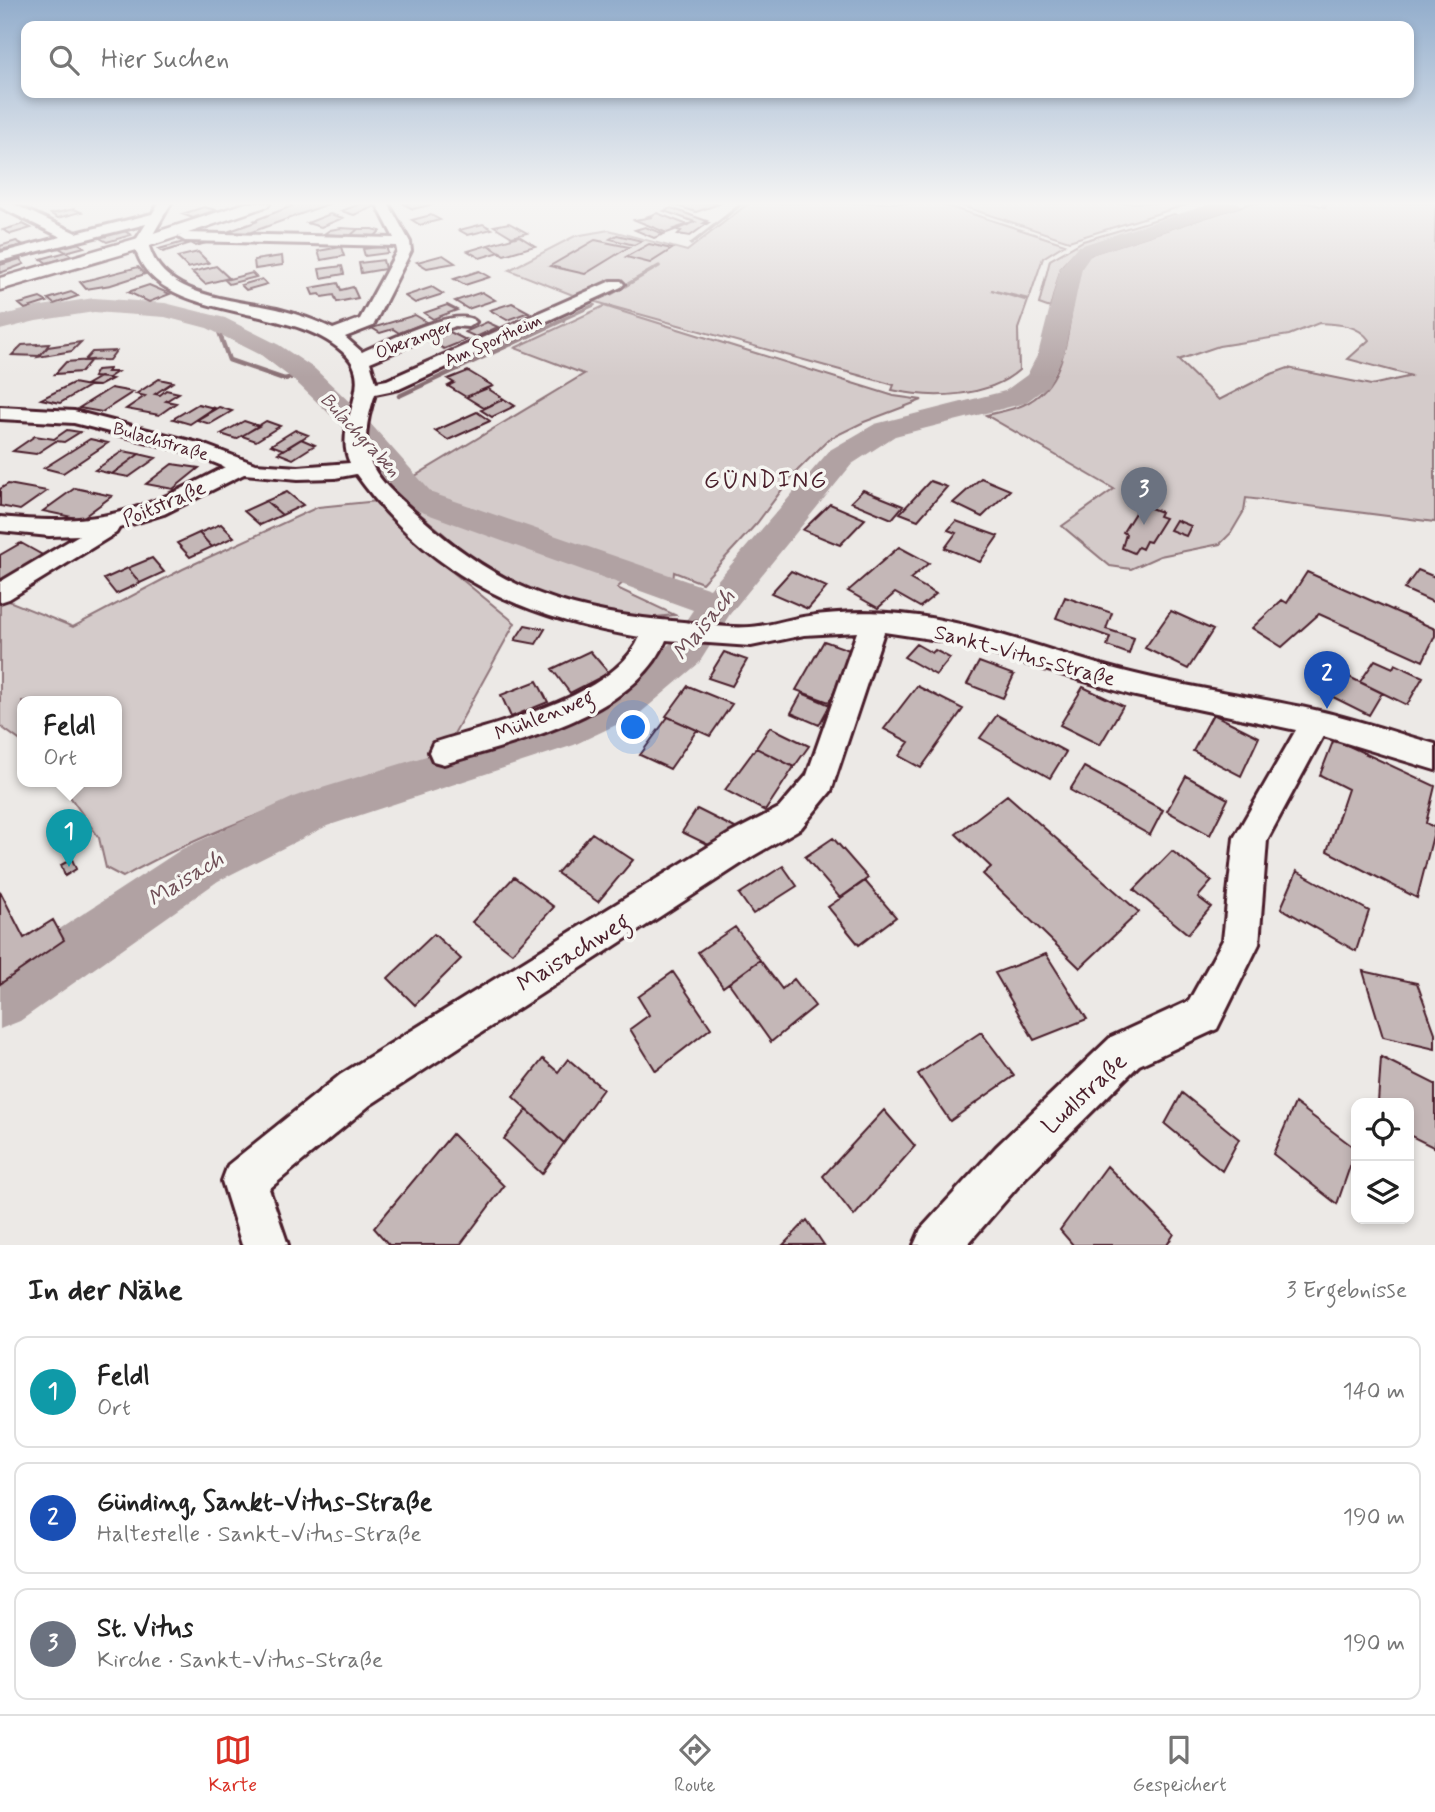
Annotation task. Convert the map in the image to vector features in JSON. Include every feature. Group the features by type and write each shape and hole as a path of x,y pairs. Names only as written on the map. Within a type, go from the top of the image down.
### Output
{"main road":[{"path":"0,284 79,261"}],"street":[{"path":"148,261 170,284 179,289 306,322 332,336 361,359"},
{"path":"332,336 367,323 399,261"},
{"name":"Am Sportheim","path":"366,396 616,284"},
{"name":"Oberanger","path":"361,359 453,321 468,322"},
{"name":"Sankt-Vitus-Straße","path":"361,359 367,374 366,396 354,435 355,451 361,467 411,523 472,572 543,607 620,626 735,636 756,636 805,626 873,624 933,628 1134,684 1316,722 1435,757"},
{"name":"Bulachstraße","path":"0,412 74,417 195,448 252,470 335,472 361,467"},
{"name":"Poitstraße","path":"0,524 64,529 116,524 181,499 241,467"},
{"path":"0,593 116,524"},
{"name":"Maisachweg","path":"265,1245 244,1181 355,1090 741,845 790,818 820,782 873,624"},
{"name":"Mühlenweg","path":"443,752 549,718 609,689 645,655 664,630"},
{"name":"Ludlstraße","path":"937,1245 1011,1162 1125,1051 1203,1016 1241,944 1251,838 1316,722"}],"shaded area":[{"path":"526,261 1042,261 1029,299 991,290 1028,301 1018,329 1019,370 992,386 941,395 892,390 894,385 578,297 509,270"},
{"path":"1050,261 1066,261 1061,267 1050,308 1039,304"},
{"path":"1082,261 1435,261 1435,522 1246,498 1244,511 1231,533 1220,544 1160,556 1131,569 1110,566 1062,526 1114,489 986,415 1023,405 1040,394 1053,379 1066,341","holes":["1319,323 1353,328 1369,340 1348,359 1412,376 1371,385 1288,368 1219,400 1178,360 1219,346 1289,335"]},
{"path":"604,306 894,396 922,400 864,422 829,439 793,475 757,523 702,583 674,572 673,583 625,581 617,588 675,615 635,619 551,598 512,581 466,553 392,490 584,374 515,348"},
{"path":"378,501 416,542 515,623 444,752 240,822 123,877 106,868 99,838 63,787 122,787 122,696 17,696 17,738 0,726 0,601 4,599 73,627 183,569 318,507"}],"building":[{"path":"13,261 22,261 24,264 0,273 0,265"},
{"path":"181,261 209,263 188,268"},
{"path":"254,261 283,261 283,265 255,269"},
{"path":"383,261 385,269 361,273 359,263"},
{"path":"452,261 455,263 427,268 417,262"},
{"path":"558,261 606,261 585,274 550,266"},
{"path":"216,266 229,278 205,284 192,272"},
{"path":"342,266 344,274 321,278 319,269"},
{"path":"138,267 145,274 111,285 86,289 80,282"},
{"path":"479,271 490,277 465,285 454,279"},
{"path":"252,273 256,277 229,284 225,280"},
{"path":"262,279 267,284 246,290 241,285"},
{"path":"338,283 341,290 353,287 358,298 337,302 334,295 313,295 310,288"},
{"path":"149,285 170,294 149,302 128,292"},
{"path":"432,287 443,294 415,303 405,296"},
{"path":"71,292 78,296 54,304 48,299"},
{"path":"482,292 495,300 468,309 455,301"},
{"path":"40,298 47,302 25,309 19,304"},
{"path":"512,303 529,312 507,320 490,310"},
{"path":"447,305 457,310 433,319 424,313"},
{"path":"415,315 427,322 399,333 393,329 380,333 372,328"},
{"path":"487,322 498,327 476,337 465,332"},
{"path":"450,332 466,340 444,349 428,341"},
{"path":"81,342 72,351 38,357 48,347"},
{"path":"38,344 36,345 49,344 40,356 12,355 22,345"},
{"path":"116,351 109,360 84,361 92,352"},
{"path":"91,360 81,372 55,374 66,362"},
{"path":"109,369 107,372 117,372 108,378 93,377 97,370"},
{"path":"468,371 493,386 466,397 448,386 454,383 448,379"},
{"path":"100,377 112,379 99,386 86,385"},
{"path":"159,379 173,382 155,394 160,395 166,390 179,393 166,401 176,403 159,415 126,409 145,396 136,394"},
{"path":"73,383 89,386 60,403 41,399"},
{"path":"111,388 133,392 102,412 79,408"},
{"path":"487,388 504,399 484,408 466,397"},
{"path":"504,399 515,406 492,417 481,410"},
{"path":"198,404 214,408 190,424 173,419"},
{"path":"219,407 232,411 210,424 197,420"},
{"path":"477,412 490,421 448,440 435,431"},
{"path":"244,421 259,426 236,439 221,434"},
{"path":"266,421 280,426 256,441 242,436"},
{"path":"67,430 80,432 64,442 56,441 36,454 13,451 35,436 54,439"},
{"path":"295,430 308,435 284,450 271,445"},
{"path":"90,439 108,443 63,473 44,468"},
{"path":"301,439 315,445 293,459 278,453"},
{"path":"123,451 139,454 112,474 95,470"},
{"path":"139,454 156,458 129,477 112,474"},
{"path":"172,464 199,468 173,489 146,484"},
{"path":"981,478 1010,490 982,517 953,503"},
{"path":"930,481 947,487 918,520 900,513"},
{"path":"8,484 47,491 20,510 0,506 0,489"},
{"path":"75,488 112,496 81,519 43,511"},
{"path":"863,490 903,506 892,519 851,502"},
{"path":"287,492 303,505 282,515 266,501"},
{"path":"266,501 282,515 260,525 244,511"},
{"path":"830,504 865,519 840,545 803,530"},
{"path":"1148,507 1161,512 1159,516 1165,518 1150,542 1146,541 1142,549 1138,547 1134,553 1122,548 1126,534 1123,532 1138,508 1145,511"},
{"path":"1176,520 1191,526 1186,536 1170,530"},
{"path":"956,521 998,536 980,562 945,548 956,533 948,530"},
{"path":"221,524 234,537 212,547 199,533"},
{"path":"199,533 212,547 190,557 177,543"},
{"path":"21,543 46,557 0,583 0,555"},
{"path":"899,547 929,563 910,579 936,594 920,607 895,593 878,608 848,591"},
{"path":"152,558 164,572 140,583 128,568"},
{"path":"128,568 140,583 116,594 104,579"},
{"path":"1418,570 1435,577 1435,603 1404,589"},
{"path":"791,571 827,587 808,609 771,593"},
{"path":"1307,572 1435,629 1435,636 1423,661 1319,614 1282,647 1252,628 1282,600 1287,603"},
{"path":"1065,597 1112,613 1106,629 1134,638 1129,654 1107,646 1110,637 1056,618"},
{"path":"1171,611 1213,630 1188,669 1145,648"},
{"path":"525,625 545,629 536,644 515,640"},
{"path":"824,641 855,652 829,702 796,690"},
{"path":"916,644 932,653 935,650 950,658 936,675 904,657"},
{"path":"590,651 609,673 570,693 552,669"},
{"path":"724,652 747,660 732,686 708,678"},
{"path":"1375,660 1393,668 1395,664 1423,677 1407,705 1360,682"},
{"path":"979,662 1014,675 1003,698 967,684"},
{"path":"1337,671 1382,693 1369,715 1323,692"},
{"path":"537,681 548,702 511,717 501,695"},
{"path":"688,686 732,704 710,736 666,716"},
{"path":"917,686 963,709 921,768 899,756 909,742 884,729"},
{"path":"1083,687 1123,706 1100,745 1060,725"},
{"path":"802,693 830,705 819,725 791,713"},
{"path":"1213,714 1259,737 1241,776 1193,751"},
{"path":"997,715 1066,752 1050,778 980,738"},
{"path":"668,717 697,730 670,769 640,755"},
{"path":"770,727 809,746 794,767 756,748"},
{"path":"1334,739 1435,786 1426,823 1435,828 1417,898 1327,851 1348,789 1320,775"},
{"path":"756,748 794,767 765,811 725,790"},
{"path":"1084,767 1163,810 1150,835 1070,790"},
{"path":"1186,776 1228,799 1210,835 1167,811"},
{"path":"1007,795 1139,912 1080,968 983,874 991,867 956,834"},
{"path":"697,809 735,828 721,851 682,832"},
{"path":"592,833 633,860 598,902 557,873"},
{"path":"833,838 868,878 840,898 805,857"},
{"path":"1172,851 1212,881 1198,897 1211,907 1188,934 1134,890"},
{"path":"72,859 76,869 65,876 61,865"},
{"path":"783,866 797,886 753,914 739,894"},
{"path":"1297,871 1369,911 1356,951 1281,908"},
{"path":"514,877 554,907 512,953 472,922"},
{"path":"865,881 896,917 859,945 828,907"},
{"path":"0,891 24,938 53,920 64,940 0,984"},
{"path":"735,927 760,960 723,987 698,952"},
{"path":"434,934 461,959 415,1005 388,978"},
{"path":"1046,954 1087,1019 1034,1040 995,973"},
{"path":"760,960 782,989 794,979 815,1006 771,1042 729,983"},
{"path":"1363,971 1417,983 1435,1033 1435,1049 1383,1037"},
{"path":"673,972 711,1028 656,1071 630,1029 649,1015 638,997"},
{"path":"981,1032 1014,1076 950,1121 918,1074"},
{"path":"1381,1057 1435,1084 1435,1148 1414,1138 1414,1098 1378,1098"},
{"path":"543,1059 558,1072 568,1059 603,1089 564,1143 513,1097"},
{"path":"1182,1093 1239,1139 1222,1171 1165,1124"},
{"path":"1295,1103 1351,1145 1351,1163 1337,1204 1273,1154"},
{"path":"527,1110 564,1143 542,1174 504,1139"},
{"path":"884,1110 915,1146 854,1216 823,1176"},
{"path":"452,1134 504,1186 460,1245 389,1245 374,1228"},
{"path":"1107,1166 1174,1234 1167,1245 1073,1245 1060,1230"},
{"path":"807,1220 824,1245 783,1245"}],"waterway":[{"name":"Maisach","path":"717,605 841,457 885,430 1015,397 1038,380 1051,354 1071,268 1076,261"},
{"path":"611,294 659,266"},
{"name":"Bulachgraben","path":"0,323 35,314 94,305 165,310 216,323 270,350 305,375 351,419 420,500 717,605"},
{"path":"559,321 594,305"},
{"path":"399,396 563,320"},
{"path":"216,323 229,360 284,379 305,375"},
{"name":"Maisach","path":"0,1001 200,865 313,810 559,733 624,702 685,653 717,605"}],"place":[{"name":"St. Vitus","path":"1144,525"},
{"name":"Günding, Sankt-Vitus-Straße","path":"1327,709"},
{"name":"Feldl","path":"69,867"}],"district":[{"name":"GÜNDING","path":"766,479"}]}
